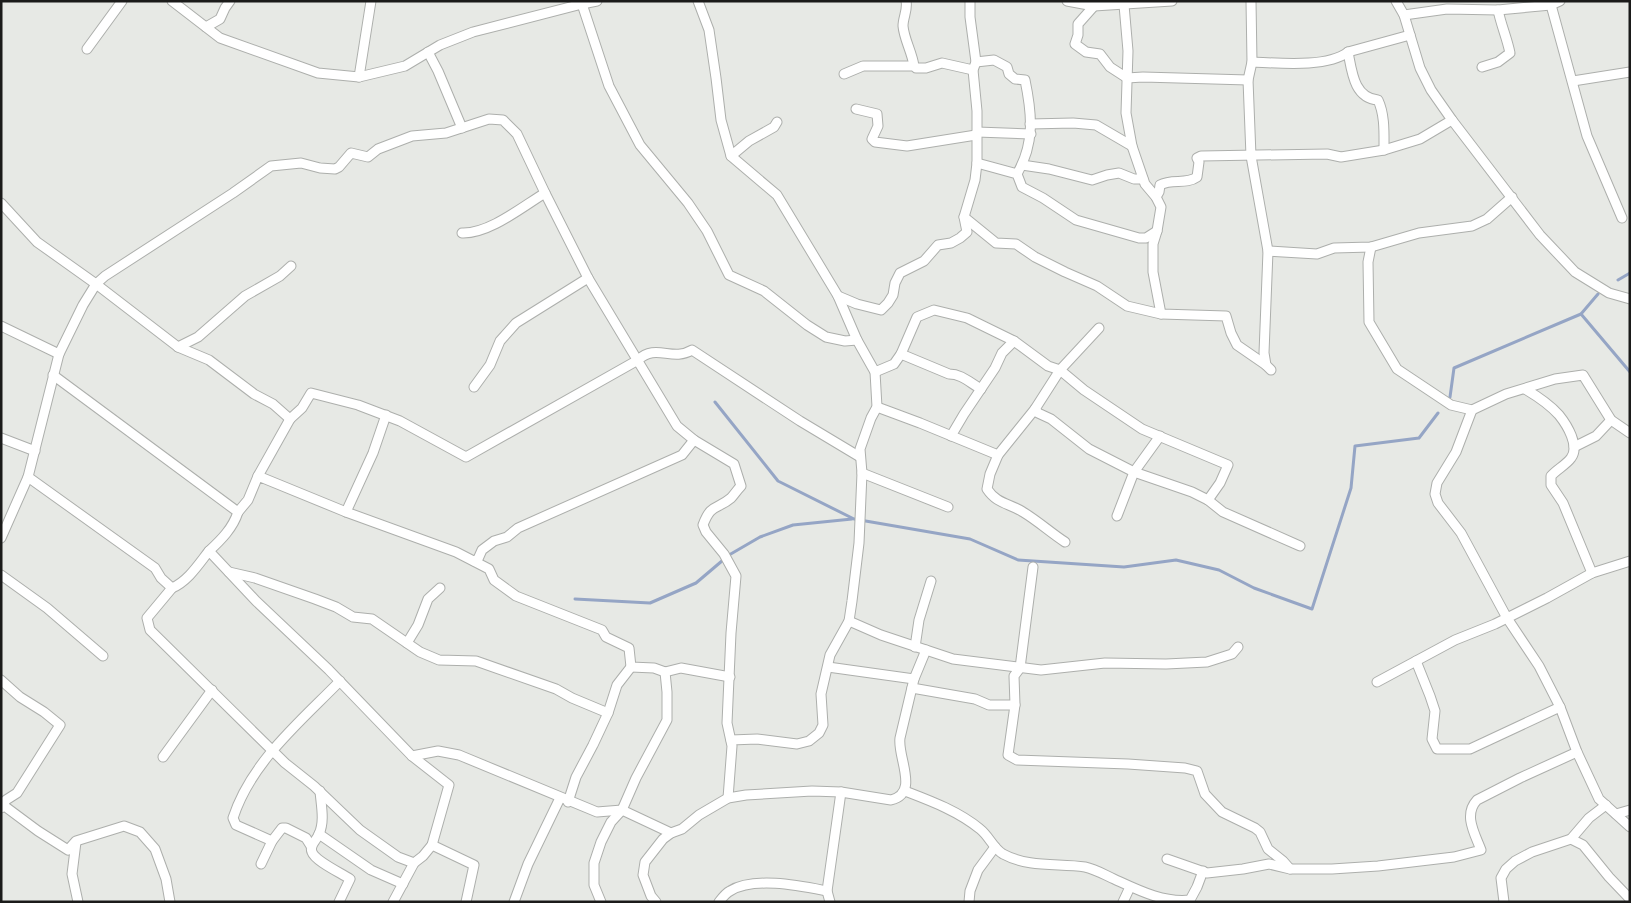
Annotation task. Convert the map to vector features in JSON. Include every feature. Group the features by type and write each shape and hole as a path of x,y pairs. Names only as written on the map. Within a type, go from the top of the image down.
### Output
{"street":[{"path":"87,49 122,1"},
{"path":"172,1 220,38 318,73 359,77 405,66 440,45 473,32 597,1"},
{"path":"206,27 220,19 230,1"},
{"path":"359,77 372,1"},
{"path":"698,1 709,30 720,120 731,156 777,195 838,296 857,340 875,372 877,407 860,449 862,474 858,556 849,621 830,655 821,694 823,725 819,733 809,741 797,744 756,739 731,740"},
{"path":"906,1 907,7 903,25 914,66"},
{"path":"838,296 857,304 881,310 893,295 895,283 900,272 924,261 938,245 950,243 967,232 964,217 975,180 977,163 977,111 970,1"},
{"path":"1068,1 1124,5 1172,1"},
{"path":"964,217 996,242 1016,244 1065,272 1097,286 1127,306 1161,314 1226,316 1237,345 1268,368 1264,353 1268,251 1250,156 1248,80 1252,62 1251,1"},
{"path":"1396,1 1404,15 1420,68 1431,90 1540,235 1575,272 1609,293 1630,299"},
{"path":"1094,3 1078,24 1078,35 1075,44 1086,52 1100,54 1110,67 1127,78 1248,80"},
{"path":"1404,15 1447,9 1498,10 1526,4 1556,3 1587,136 1622,218"},
{"path":"582,4 609,86 640,144 688,203 707,231 729,275 764,291 807,325 826,337 845,341 857,340"},
{"path":"1124,5 1128,51 1126,113 1132,146 1145,184 1156,197 1161,207 1153,244 1153,272 1161,314"},
{"path":"1482,67 1498,62 1510,53 1498,10"},
{"path":"1252,62 1298,64 1331,60 1348,52 1410,34"},
{"path":"428,52 462,128"},
{"path":"1348,52 1354,78 1361,93 1368,99 1378,100 1381,107 1384,128 1384,150"},
{"path":"844,74 863,66 914,66 916,68 926,68 942,63 975,66 994,60 1007,67 1015,79 1025,80 1030,102 1031,140 1017,174"},
{"path":"1573,81 1630,72"},
{"path":"856,109 877,114 878,126 872,139 875,142 907,146 977,133 1031,134"},
{"path":"1,538 28,477 59,354 83,306 96,284 105,276 234,193 271,166 300,163 335,170 351,153 368,157 378,149 412,136 446,134 489,119 503,120 517,134 588,278 677,426 694,440 734,464 741,486 730,499 712,508 705,518 703,525 706,532 724,554 736,576 731,633 727,723 731,740 728,798"},
{"path":"1156,197 1160,185 1167,181 1192,181 1197,177 1199,162 1197,158 1202,156 1328,154 1341,157 1384,150 1420,140 1452,120"},
{"path":"731,156 777,122"},
{"path":"1030,124 1073,123 1096,125 1132,146"},
{"path":"977,163 1017,174"},
{"path":"1022,165 1049,169 1092,180 1118,174 1134,179 1143,179"},
{"path":"1017,174 1022,187 1043,198 1076,220 1139,238 1146,238 1157,232"},
{"path":"462,232 470,233 494,225 545,193"},
{"path":"1268,251 1317,254 1334,248 1371,247 1419,232 1472,226 1486,219 1512,197"},
{"path":"1,202 37,242 96,284 178,347 209,360 254,394 273,404 290,419"},
{"path":"1371,247 1368,262 1369,322 1397,369 1451,405 1472,410 1506,394 1555,379 1583,374 1611,420 1630,433"},
{"path":"178,347 198,337 245,296 280,276 291,266"},
{"path":"474,388 490,365 500,341 516,323 588,278"},
{"path":"875,372 894,364 901,354 917,317 934,310 967,318 1014,341 1048,366 1060,370 1109,408 1142,429 1228,465 1220,483 1208,500"},
{"path":"1,326 59,354"},
{"path":"1065,542 1022,511 1003,504 992,496 987,489 990,474 998,455 1035,409 1060,370 1099,328"},
{"path":"950,436 996,368 1002,353 1014,341"},
{"path":"414,863 398,857 360,830 320,791 285,763 150,630 147,618 172,588 180,585 209,551 224,537 236,520 238,512 248,500 258,476 290,419 302,408 311,394 358,406 400,420 466,457 638,360 644,354 657,352 674,355 687,353 692,350 800,421 860,457"},
{"path":"901,354 949,374 962,376 981,389"},
{"path":"53,375 238,512"},
{"path":"1525,389 1539,397 1560,416 1574,441 1571,458 1551,476 1552,485 1563,503 1592,573"},
{"path":"877,407 998,455"},
{"path":"1035,409 1090,449 1134,472 1192,492 1208,500 1223,512 1300,546"},
{"path":"1472,410 1456,452 1438,483 1435,494 1438,503 1461,533 1507,618 1539,666 1560,707 1577,752 1600,799 1630,827"},
{"path":"346,512 386,416"},
{"path":"1574,447 1596,436 1611,420"},
{"path":"1117,516 1134,472 1160,436"},
{"path":"1,438 35,451"},
{"path":"474,561 478,559 482,550 494,541 507,537 518,528 682,455 694,440"},
{"path":"862,474 948,506"},
{"path":"258,476 346,512 456,552 489,570 494,580 516,596 602,630 606,637 629,648 631,667 617,685 608,713 564,800 528,864 514,902"},
{"path":"28,477 155,568 161,578 172,588"},
{"path":"209,551 256,600 340,681 412,756 449,785 432,845 414,863 393,902"},
{"path":"1378,682 1455,640 1507,618 1592,573 1630,561"},
{"path":"1033,567 1020,668 1014,676 1015,705 1008,755 1017,760 1128,764 1185,768 1197,771 1205,794 1216,806 1222,812 1260,832 1268,849 1283,860 1290,869"},
{"path":"229,572 255,578 314,599 336,607 353,617 372,619 420,652 439,660 476,661 529,679 608,713"},
{"path":"1,575 47,608 103,656"},
{"path":"915,647 919,620 931,582"},
{"path":"407,643 418,625 428,599 440,588"},
{"path":"849,621 953,660 1041,670 1105,663 1166,664 1207,662 1232,654 1238,647"},
{"path":"656,902 651,896 644,875 645,862 670,833 682,828 728,798 812,791 840,792 891,800 899,798 905,791 906,776 899,744 913,683 926,650"},
{"path":"1416,661 1435,711 1432,739 1437,749 1470,749 1560,707"},
{"path":"828,666 913,683 975,699 989,705 1015,705"},
{"path":"631,667 654,668 665,672 681,668 730,677"},
{"path":"601,902 594,885 594,863 601,842 611,822 622,810 636,778 667,720 665,672"},
{"path":"1,680 60,725 17,793 6,800 2,807 68,850 76,841 124,826 140,832 155,849 166,880 170,902"},
{"path":"272,841 236,825 233,818 249,781 273,750 340,681"},
{"path":"163,757 212,690"},
{"path":"412,756 438,751 459,755 564,800 597,812 622,810 670,833"},
{"path":"1167,859 1203,870 1207,873 1269,864 1290,869 1378,866 1454,856 1481,850 1472,829 1472,806 1477,800 1577,752"},
{"path":"311,846 320,834 322,815 320,791"},
{"path":"905,791 966,818 982,831 1002,853 1018,861 1086,867 1159,898 1183,901 1190,900 1203,870"},
{"path":"830,902 827,891 840,792"},
{"path":"1504,902 1501,878 1506,869 1515,860 1532,852 1571,839 1590,818 1606,805"},
{"path":"1616,814 1630,810"},
{"path":"261,864 272,841 279,831 286,828 306,838 316,858 350,879 339,902"},
{"path":"320,834 371,870 403,884"},
{"path":"1571,839 1583,845 1630,899"},
{"path":"76,841 72,874 78,902"},
{"path":"432,845 474,865 466,902"},
{"path":"969,902 970,891 978,870 995,847"},
{"path":"719,902 730,891 748,885 789,884 827,891"},
{"path":"1123,902 1130,886"}],"waterway":[{"path":"1618,280 1630,273"},
{"path":"1448,400 1454,368 1581,314 1598,294"},
{"path":"1581,314 1630,372"},
{"path":"715,402 778,481 854,519 970,539 1018,560 1124,567 1176,560 1219,570 1254,588 1312,609 1351,488 1355,446 1419,438 1438,413"},
{"path":"575,599 650,603 696,583 729,555 760,537 793,525 852,519"}]}
